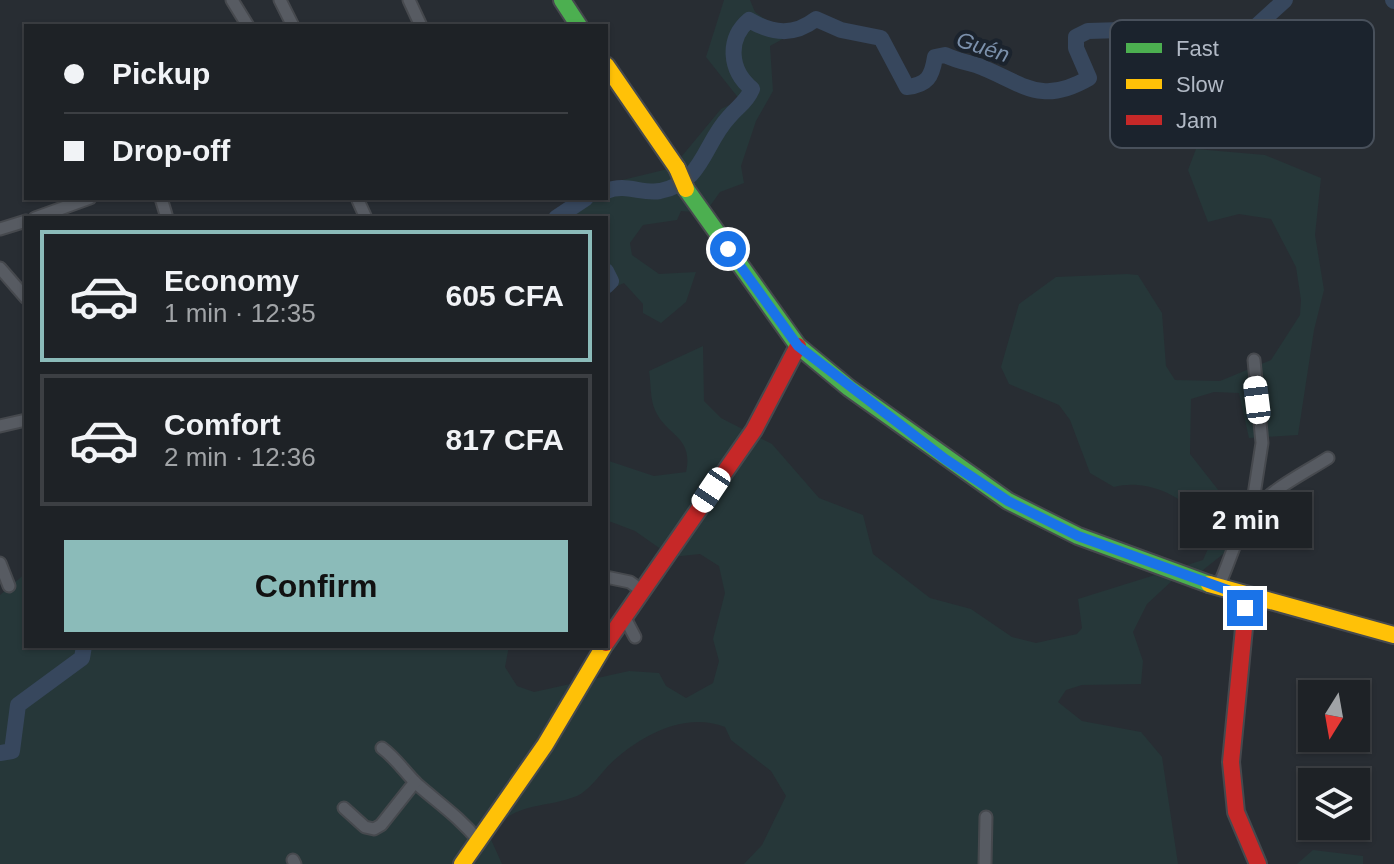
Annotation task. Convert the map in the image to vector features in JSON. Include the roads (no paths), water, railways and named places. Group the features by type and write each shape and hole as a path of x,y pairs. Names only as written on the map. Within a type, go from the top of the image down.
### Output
{"main road":[{"path":"568,2 578,24"},
{"path":"608,68 677,168 686,189 798,346 861,397 1008,501 1078,536 1247,597 1394,635"},
{"path":"608,640 754,430 798,346"},
{"path":"1247,597 1231,753 1236,812 1258,864"},
{"path":"462,864 545,745 603,648"}],"street":[{"path":"232,0 247,24"},
{"path":"280,0 292,24"},
{"path":"409,0 420,24"},
{"path":"40,216 84,200"},
{"path":"0,229 24,222"},
{"path":"0,268 24,296"},
{"path":"1218,587 1251,515 1262,443 1254,360"},
{"path":"0,426 24,420"},
{"path":"1251,515 1285,484 1328,458"},
{"path":"0,563 9,586"},
{"path":"608,577 622,579 641,590"},
{"path":"624,616 635,637"},
{"path":"382,748 400,761 415,782 452,810 479,841"},
{"path":"344,808 365,827 374,829 381,825 415,782"},
{"path":"985,864 986,817"}],"waterway":[{"name":"Guén","path":"1263,20 1285,0"},
{"name":"Guén","path":"608,190 620,188 660,191 674,187 694,171 721,127 752,89 739,73 734,54 737,36 749,20 783,31 800,28 816,19 841,30 881,38 907,87 924,82 930,75 935,57 945,55 1043,91 1057,91 1089,78 1076,48 1076,37 1088,31 1110,30"},
{"name":"Guén","path":"559,216 583,200"},
{"name":"Guén","path":"608,275 611,281 608,284"},
{"name":"Guén","path":"0,753 12,751 18,705 82,658 84,648"}]}
